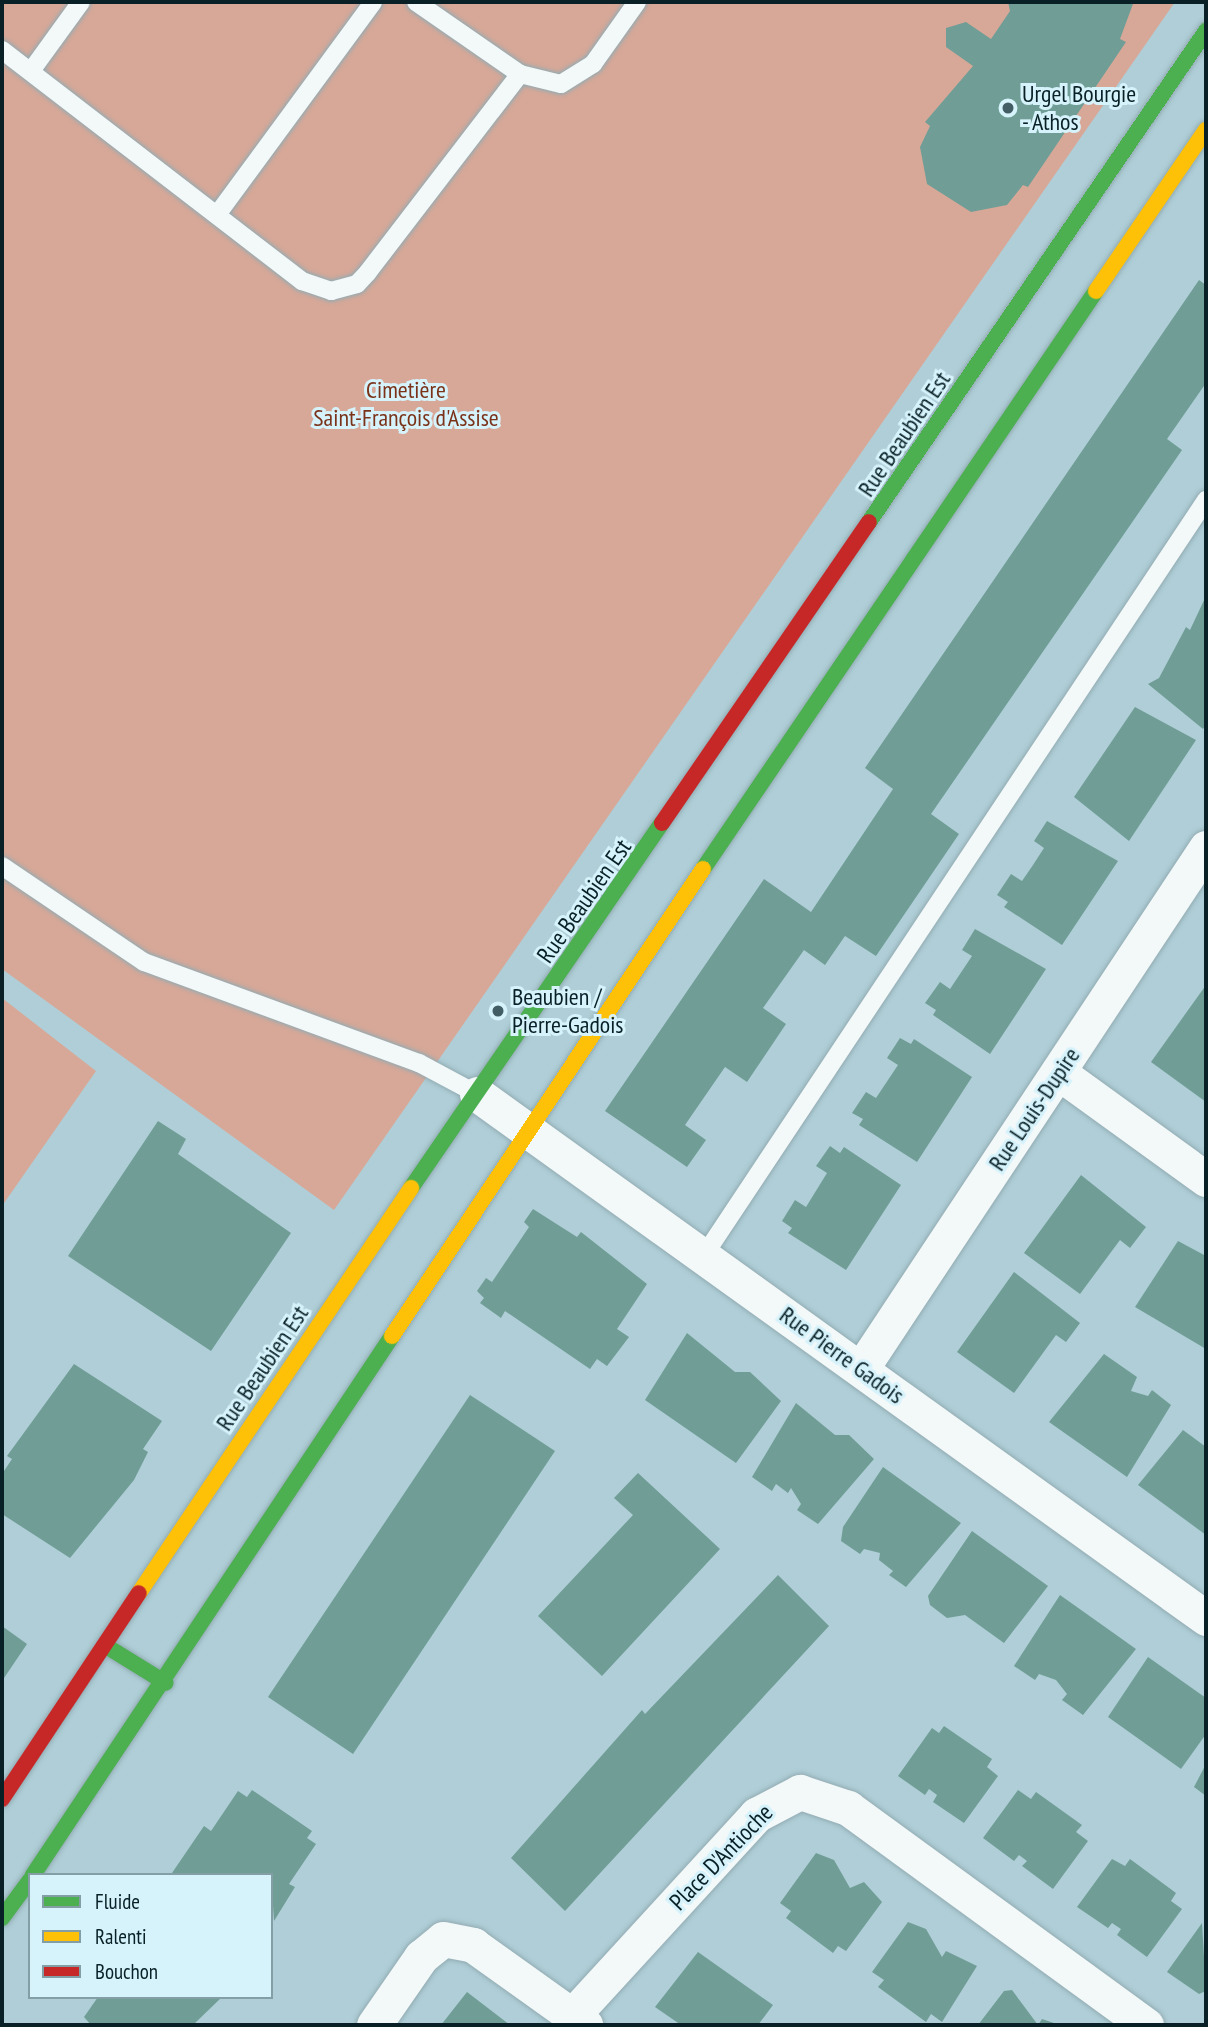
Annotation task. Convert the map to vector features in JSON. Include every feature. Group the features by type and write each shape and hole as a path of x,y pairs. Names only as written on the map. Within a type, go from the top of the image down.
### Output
{"street":[{"name":"Rue Beaubien Est","path":"2,1798 477,1094 704,779 1206,31"},
{"path":"34,1873 166,1683 528,1129 1206,130"},
{"path":"727,795 745,808"},
{"name":"Rue Louis-Dupire","path":"861,1369 1206,848"},
{"path":"1058,1072 1206,1179"},
{"name":"Rue Pierre Gadois","path":"477,1094 1206,1618"},
{"path":"106,1646 166,1683"},
{"name":"Place D'Antioche","path":"374,2025 421,1957 443,1939 473,1944 579,2021 756,1815 800,1792 848,1808 1146,2025"},
{"path":"2,1918 28,1883"}],"lane":[{"path":"31,71 81,2"},
{"path":"219,212 373,2"},
{"path":"416,2 520,74 541,83 579,79 637,2"},
{"path":"2,50 219,212 302,281 345,289 376,262 520,74"},
{"path":"703,1256 1206,500"},
{"path":"2,866 144,962 419,1063 477,1094"}],"green space":[{"name":"Cimetière Saint-François d'Assise","path":"2,2 1175,2 334,1210 2,969"},
{"path":"2,998 96,1071 2,1206"}],"building":[{"name":"Urgel Bourgie - Athos","path":"1008,2 1133,4 1120,39 1126,42 1028,187 1023,185 1007,205 971,212 927,184 920,147 930,126 925,122 973,66 946,47 946,28 966,22 991,39 1010,11"},
{"path":"1199,280 1206,285 1206,383 1167,439 1182,450 931,814 959,834 876,956 845,936 825,965 804,950 763,1008 786,1024 747,1082 725,1067 685,1125 706,1140 687,1167 605,1111 764,879 811,912 893,789 865,768"},
{"path":"1206,596 1206,724 1203,729 1148,684 1159,678 1186,627 1190,630"},
{"path":"1135,707 1196,740 1129,841 1074,797"},
{"path":"1047,821 1118,861 1062,945 1004,907 1008,902 997,895 1011,874 1022,881 1033,865 1044,848 1034,841"},
{"path":"975,929 1046,969 990,1054 933,1015 936,1010 925,1003 940,982 950,989 972,956 962,950"},
{"path":"1206,985 1206,1102 1151,1062"},
{"path":"900,1038 911,1044 914,1039 972,1077 917,1162 859,1125 863,1119 852,1113 866,1092 876,1098 898,1065 887,1058"},
{"path":"158,1121 186,1139 178,1154 291,1233 211,1351 68,1256"},
{"path":"830,1146 840,1153 844,1147 901,1185 846,1270 788,1233 792,1228 782,1221 795,1200 806,1207 827,1173 816,1166"},
{"path":"1081,1175 1146,1227 1130,1248 1120,1240 1080,1294 1024,1253"},
{"path":"533,1209 577,1237 581,1232 647,1284 617,1329 629,1337 607,1366 597,1359 590,1369 505,1311 501,1318 480,1303 484,1298 477,1291 486,1278 492,1282 529,1227 524,1222"},
{"path":"1178,1241 1206,1256 1206,1349 1135,1307"},
{"path":"1014,1272 1080,1323 1066,1342 1056,1335 1014,1393 957,1352"},
{"path":"687,1333 735,1372 750,1372 781,1401 736,1463 645,1400"},
{"path":"1104,1354 1137,1377 1131,1391 1148,1396 1152,1390 1171,1405 1127,1477 1049,1422"},
{"path":"74,1364 162,1421 143,1449 148,1452 134,1480 70,1558 2,1514 2,1474 12,1459 7,1456"},
{"path":"470,1395 555,1451 353,1754 268,1697"},
{"path":"796,1403 835,1435 849,1435 874,1459 818,1524 797,1510 801,1504 791,1488 788,1493 776,1484 772,1491 752,1477"},
{"path":"1183,1430 1206,1447 1206,1535 1138,1485"},
{"path":"883,1467 961,1523 906,1587 889,1575 893,1571 879,1560 880,1553 864,1549 860,1554 841,1541 843,1527"},
{"path":"638,1473 720,1549 602,1676 538,1616 633,1515 614,1498"},
{"path":"972,1531 1048,1586 1004,1643 965,1615 947,1618 930,1605 928,1596"},
{"path":"778,1575 829,1626 565,1911 511,1858 642,1710 645,1714"},
{"path":"1060,1595 1136,1649 1083,1715 1062,1700 1067,1694 1056,1680 1039,1674 1035,1680 1014,1666"},
{"path":"2,1626 27,1644 2,1681"},
{"path":"1148,1657 1206,1698 1206,1734 1181,1769 1108,1717"},
{"path":"944,1726 992,1759 987,1767 998,1776 964,1823 933,1802 937,1795 929,1789 925,1795 898,1776 932,1728 939,1733"},
{"path":"1206,1764 1206,1796 1194,1787"},
{"path":"252,1790 312,1831 307,1838 316,1844 289,1884 295,1887 274,1921 273,1873 172,1873 204,1826 211,1831 238,1791 247,1797"},
{"path":"1018,1790 1031,1799 1036,1792 1082,1825 1076,1832 1088,1841 1053,1889 1022,1866 1027,1861 1019,1855 1014,1861 983,1838"},
{"path":"816,1853 834,1860 850,1888 864,1882 882,1902 846,1951 838,1946 833,1953 786,1918 791,1911 780,1903"},
{"path":"1112,1859 1125,1866 1130,1859 1176,1893 1171,1901 1182,1909 1147,1957 1117,1935 1121,1929 1112,1923 1108,1928 1077,1907"},
{"path":"908,1922 926,1929 942,1957 946,1951 977,1966 942,2022 931,2014 926,2022 878,1987 884,1980 872,1972"},
{"path":"1202,1923 1206,1991 1199,1994 1167,1972"},
{"path":"698,1952 773,2005 758,2025 681,2025 655,2007"},
{"path":"1012,1990 1038,2025 978,2025 1004,1991"},
{"path":"467,1992 510,2025 441,2025"},
{"path":"97,1999 220,1999 193,2025 91,2025 84,2017"},
{"path":"1042,2019 1060,2025 1038,2025"}],"traffic: fast":[{"path":"869,522 1206,31"},
{"path":"703,869 1096,291"},
{"path":"411,1188 662,823"},
{"path":"34,1873 392,1336"},
{"path":"106,1646 166,1683"},
{"path":"2,1918 28,1883"}],"traffic: slow":[{"path":"1096,291 1206,130"},
{"path":"392,1336 703,869"},
{"path":"139,1593 411,1188"}],"traffic: jam":[{"path":"662,823 869,522"},
{"path":"2,1799 139,1593"}],"place":[{"name":"Urgel Bourgie - Athos","path":"1008,108"},
{"name":"Beaubien / Pierre-Gadois","path":"498,1011"}]}
